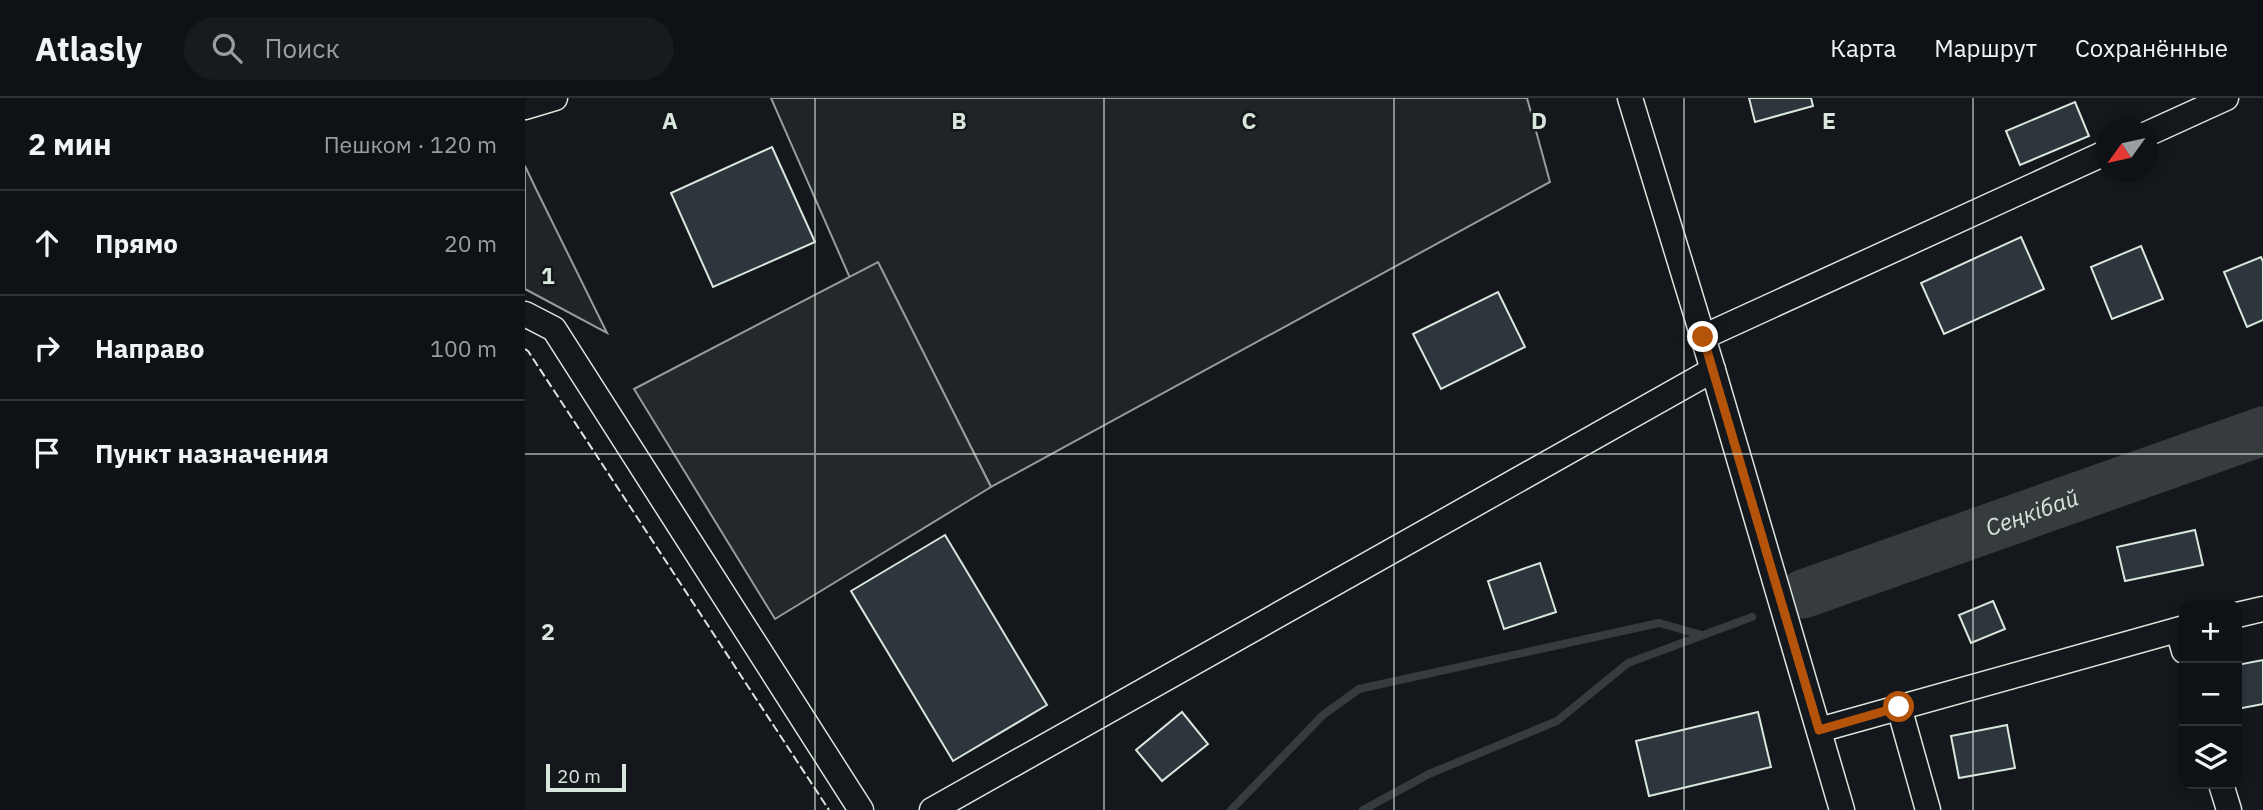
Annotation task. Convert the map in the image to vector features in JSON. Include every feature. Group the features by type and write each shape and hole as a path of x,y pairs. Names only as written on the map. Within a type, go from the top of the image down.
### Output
{"street":[{"path":"525,107 555,98"},
{"path":"1630,98 1842,810"},
{"path":"2158,129 2226,98"},
{"path":"1703,337 2095,158"},
{"path":"525,314 554,329 861,810"},
{"path":"932,810 1713,370"},
{"path":"2242,614 2263,609"},
{"path":"1819,730 1899,707 2179,637"},
{"path":"1899,707 1928,810"},
{"path":"2223,789 2229,810"}],"shaded area":[{"path":"771,98 1527,98 1550,182 991,487 878,263 850,278"},
{"path":"525,166 535,187 607,333 525,289"},
{"path":"878,262 991,487 775,619 634,389"}],"building":[{"path":"1749,98 1811,98 1813,106 1755,122"},
{"path":"2075,102 2089,136 2020,165 2006,131"},
{"path":"772,147 815,242 713,287 671,193"},
{"path":"2021,237 2044,289 1944,334 1921,283"},
{"path":"2141,246 2163,299 2112,319 2091,267"},
{"path":"2261,257 2263,320 2247,327 2224,272"},
{"path":"1498,292 1525,347 1441,389 1413,334"},
{"path":"2195,530 2203,565 2125,581 2117,547"},
{"path":"945,535 1047,705 953,761 851,591"},
{"path":"1540,563 1556,612 1504,629 1488,581"},
{"path":"1993,601 2005,629 1971,643 1959,615"},
{"path":"2263,660 2263,704 2242,708 2242,664"},
{"path":"1182,712 1208,744 1162,781 1136,750"},
{"path":"1758,712 1771,767 1649,796 1636,741"},
{"path":"2007,725 2015,768 1959,778 1951,736"}],"waterway":[{"name":"Сеңкібай","path":"1803,594 2263,431"},
{"path":"1363,810 1429,774 1557,721 1628,663 1752,617"},
{"path":"1231,810 1323,715 1359,689 1659,623 1702,635"}],"fence":[{"path":"525,349 829,810"}],"route":[{"path":"1703,337 1819,730 1899,707"}]}
